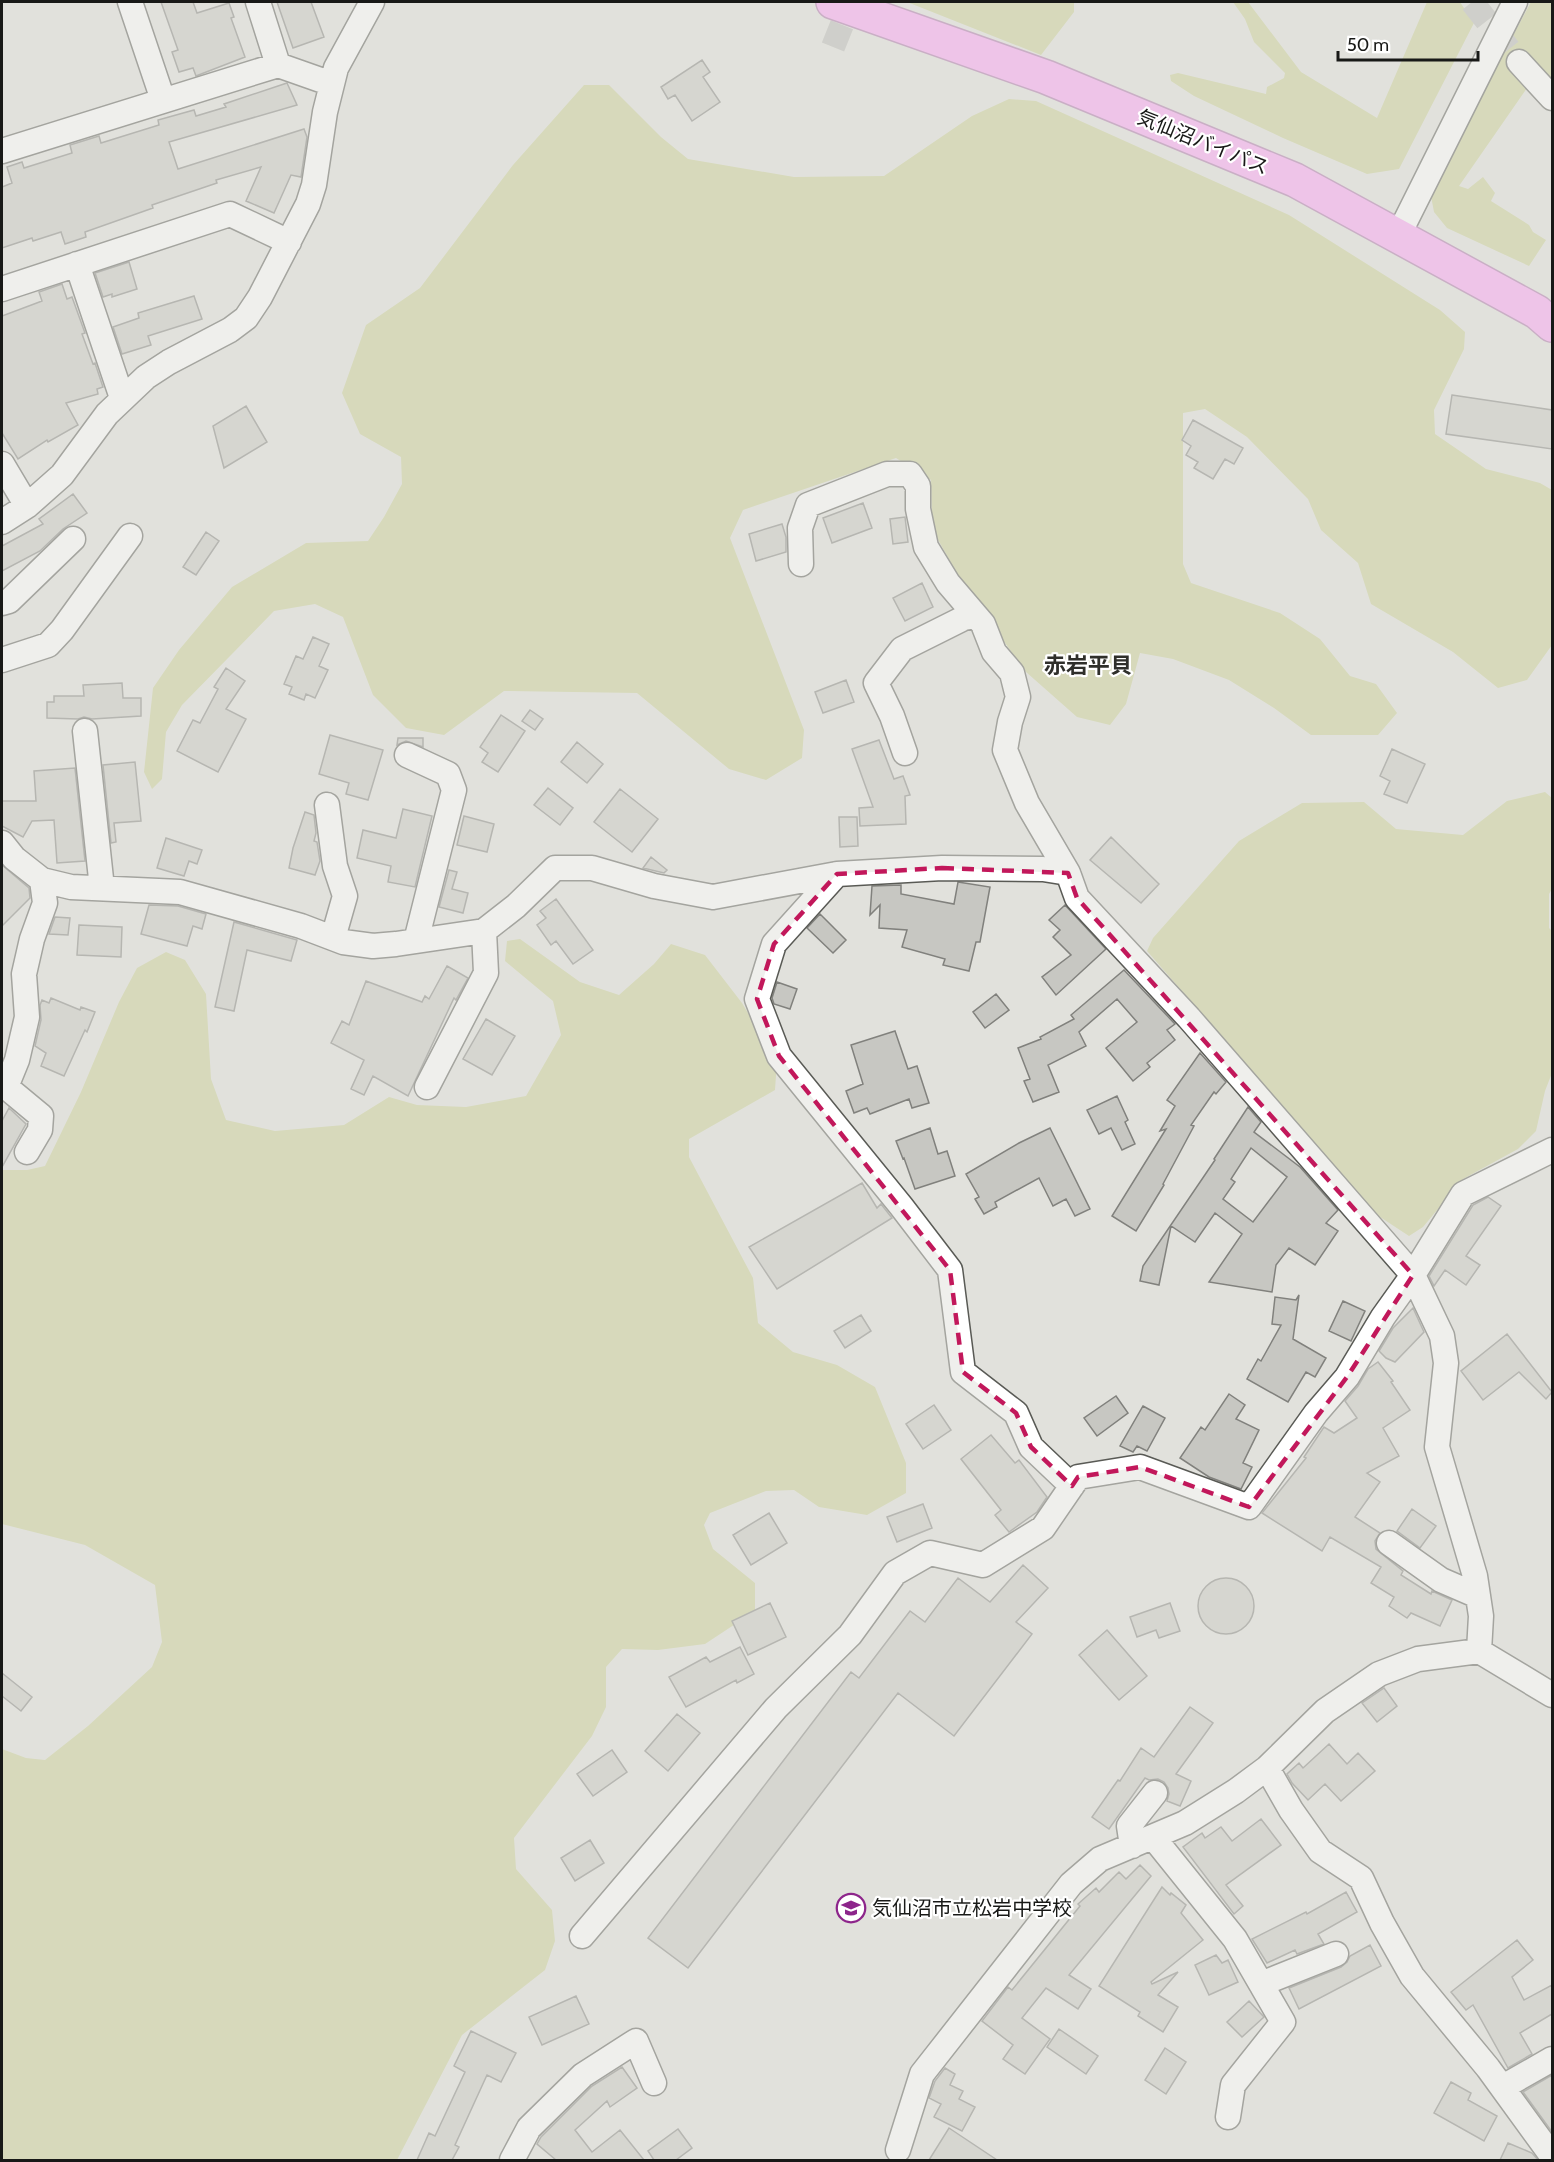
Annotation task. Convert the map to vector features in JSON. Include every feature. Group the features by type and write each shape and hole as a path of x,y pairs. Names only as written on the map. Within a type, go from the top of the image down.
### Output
{"highway":[{"name":"気仙沼バイパス","path":"833,2 1046,77 1295,180 1537,312 1552,325"}],"street":[{"path":"130,2 163,100"},
{"path":"258,2 278,65"},
{"path":"2,522 27,506 62,475 107,414 146,377 230,330 246,318 260,297 308,204 314,184 325,112 336,68 372,2"},
{"path":"1392,233 1498,2"},
{"path":"1392,233 1515,2"},
{"path":"1520,62 1552,98"},
{"path":"2,151 278,65 332,84"},
{"path":"2,289 230,214 289,242"},
{"path":"77,264 122,398"},
{"path":"2,464 27,506"},
{"path":"801,564 800,528 808,505 887,474 910,474 918,486 918,509 926,547 948,583 983,624 994,652 1012,673 1018,697 1010,722 1005,750 1028,803 1068,873 1077,898 1189,1018 1413,1275 1442,1336 1446,1362 1437,1447 1476,1576 1480,1616 1479,1651"},
{"path":"2,660 48,645 62,630 130,536"},
{"path":"2,603 9,601 17,594 73,539"},
{"path":"905,753 892,716 876,683 902,649 964,618 976,616"},
{"path":"85,731 102,888"},
{"path":"407,755 448,774 454,790 416,941"},
{"path":"327,805 335,866 345,896 333,938"},
{"path":"2,843 14,858 42,879 71,887 180,892 301,926 344,942 373,946 484,931 516,906 555,868 592,868 654,886 713,897 837,874 942,868 1043,869 1068,873"},
{"path":"837,874 774,944 757,999 764,1018 779,1056 894,1197 950,1270 963,1372 1016,1413 1031,1447 1072,1486"},
{"path":"27,1152 40,1130 41,1116 6,1087 17,1060 27,1017 24,974 32,939 45,903 42,879"},
{"path":"427,1087 486,974 484,931"},
{"path":"582,1936 776,1708 850,1635 895,1573 930,1554 983,1565 1043,1528 1078,1478 1140,1467 1249,1507 1316,1413 1347,1377 1463,1194 1552,1150"},
{"path":"1389,1543 1442,1580 1478,1596"},
{"path":"897,2157 922,2074 1071,1884 1100,1859 1185,1823 1236,1791 1267,1768 1325,1711 1379,1674 1418,1659 1479,1651 1552,1695"},
{"path":"1267,1768 1291,1810 1320,1851 1362,1878 1382,1923 1412,1976 1503,2088 1552,2156"},
{"path":"1155,1793 1129,1826 1235,1940 1284,2022 1233,2085 1228,2117"},
{"path":"1261,1984 1336,1954"},
{"path":"512,2160 529,2128 583,2075 636,2041 654,2083"},
{"path":"1503,2088 1552,2059"}],"highlighted area":[{"path":"942,868 1068,873 1077,898 1413,1275 1347,1377 1249,1507 1140,1467 1078,1477 1072,1486 1031,1447 1016,1413 963,1372 950,1270 779,1056 757,999 774,944 837,874"}],"green space":[{"path":"907,2 1074,2 1074,12 1041,55"},
{"path":"1233,2 1248,2 1301,72 1377,118 1427,2 1460,2 1474,23 1399,169 1367,174 1194,96 1171,81 1170,75 1178,73 1266,94 1267,87 1284,78 1285,73 1254,42 1245,19"},
{"path":"1531,2 1552,4 1552,77 1548,81 1527,88 1459,186 1468,189 1483,177 1495,193 1491,201 1529,225 1533,232 1546,240 1529,266 1447,228 1434,212 1430,191"},
{"path":"584,85 609,85 661,137 688,159 794,177 884,176 972,116 1009,99 1036,101 1289,215 1440,310 1465,332 1464,349 1434,410 1435,434 1486,469 1540,483 1552,490 1552,645 1527,680 1498,688 1453,652 1371,604 1358,563 1321,530 1308,499 1247,437 1205,409 1183,413 1183,564 1191,583 1280,613 1320,639 1350,676 1376,684 1397,713 1378,735 1311,735 1274,708 1229,680 1173,659 1140,653 1126,704 1110,725 1077,717 1026,672 964,586 932,529 931,480 896,458 743,510 730,538 804,730 802,758 766,780 729,769 637,693 504,691 444,735 406,728 373,695 343,617 315,604 274,611 182,705 166,732 162,779 152,789 144,772 153,688 179,650 232,587 306,543 368,541 402,484 401,457 360,434 342,393 366,325 420,288 513,165"},
{"path":"1545,792 1552,798 1552,889 1549,894 1549,928 1552,931 1552,1073 1545,1091 1536,1131 1518,1149 1463,1179 1423,1227 1409,1236 1377,1215 1147,951 1153,938 1239,841 1302,803 1364,802 1396,829 1463,835 1507,801"},
{"path":"520,939 580,982 619,995 654,964 671,944 705,955 742,1003 777,1061 775,1090 689,1139 689,1157 753,1278 758,1323 793,1352 837,1365 875,1387 906,1463 906,1493 867,1515 819,1507 794,1490 766,1491 710,1513 704,1525 713,1549 755,1583 755,1611 705,1644 658,1650 622,1649 606,1667 606,1707 592,1736 514,1838 516,1869 552,1910 555,1941 545,1970 462,2035 397,2160 2,2160 2,1749 26,1758 45,1760 88,1726 152,1667 162,1642 155,1585 85,1545 2,1524 2,1170 27,1170 45,1166 81,1092 119,1002 137,968 166,952 185,960 206,994 211,1079 226,1120 275,1131 344,1125 389,1097 417,1105 466,1107 526,1096 561,1035 553,1001 505,961 507,941"}],"building":[{"path":"161,2 193,2 197,13 229,3 234,17 231,18 245,57 196,76 193,68 179,72 172,52 178,50"},
{"path":"277,2 311,2 324,37 293,48"},
{"path":"702,60 710,72 703,77 720,102 692,121 675,95 668,99 661,87"},
{"path":"287,83 297,105 169,142 178,169 304,129 307,137 301,177 291,175 274,213 246,201 261,167 216,180 217,183 152,205 153,208 85,232 86,237 65,244 61,232 2,248 2,187 12,183 7,167 22,162 24,168 72,153 70,145 99,136 101,143 159,125 158,120 194,110 196,116"},
{"path":"129,262 137,289 112,297 112,294 103,297 95,273"},
{"path":"62,284 67,299 72,297 85,333 82,334 103,387 97,389 98,394 66,403 78,425 48,442 47,440 18,459 2,433 2,316 42,301 39,292"},
{"path":"194,296 202,319 148,336 151,345 122,354 113,327 139,318 138,313"},
{"path":"1452,395 1552,410 1552,449 1446,434"},
{"path":"246,406 267,442 224,468 213,426"},
{"path":"1193,420 1243,448 1234,464 1225,459 1213,479 1194,468 1198,462 1186,455 1191,446 1182,440"},
{"path":"73,494 87,513 63,529 40,551 2,571 2,546 43,524 39,519"},
{"path":"863,503 872,528 832,543 823,518"},
{"path":"905,517 908,542 893,544 890,519"},
{"path":"782,524 786,537 786,552 756,561 749,534"},
{"path":"206,532 219,541 196,575 183,567"},
{"path":"922,583 933,607 905,621 893,598"},
{"path":"313,637 329,644 319,666 328,670 315,698 306,694 304,700 289,694 292,687 284,684 296,656 303,659"},
{"path":"226,668 245,681 226,709 246,719 218,772 177,751 193,720 200,723 218,689 214,687"},
{"path":"846,680 854,702 823,713 815,692"},
{"path":"122,683 123,698 141,698 141,716 92,719 84,717 78,719 47,718 47,702 54,702 54,696 84,696 83,685"},
{"path":"530,710 543,719 535,730 522,721"},
{"path":"501,715 525,731 498,772 482,762 488,753 480,747"},
{"path":"330,735 383,750 368,800 346,794 349,783 319,774"},
{"path":"398,738 423,738 423,747 406,741 397,745"},
{"path":"879,740 894,779 903,776 910,795 905,796 906,824 860,826 859,808 873,807 852,749"},
{"path":"577,742 603,764 587,783 561,762"},
{"path":"1392,749 1425,764 1407,803 1384,794 1390,781 1380,776"},
{"path":"135,762 141,821 114,823 116,842 111,843 103,765"},
{"path":"75,768 85,861 57,863 54,820 32,821 23,837 2,826 2,801 36,801 34,771"},
{"path":"548,788 573,808 560,825 534,805"},
{"path":"620,789 658,819 632,852 594,822"},
{"path":"403,809 432,816 415,887 388,882 391,866 357,858 363,830 396,838"},
{"path":"305,812 314,815 316,833 314,841 317,842 320,861 315,875 289,868"},
{"path":"464,816 494,824 487,852 457,845"},
{"path":"839,817 857,817 858,846 840,847"},
{"path":"1111,837 1159,884 1141,903 1090,860"},
{"path":"166,838 202,850 197,864 189,861 184,876 157,868"},
{"path":"651,857 667,870 664,873 643,868"},
{"path":"2,865 29,888 30,898 2,926"},
{"path":"449,870 457,872 452,889 468,893 463,913 439,907"},
{"path":"958,882 990,887 980,942 976,942 969,971 943,965 945,959 902,947 907,930 879,928 880,905 870,915 872,886 901,885 901,894 954,904"},
{"path":"556,899 593,950 573,964 556,941 551,945 537,925 546,918 540,911"},
{"path":"149,905 178,906 206,914 202,929 193,926 187,946 141,934"},
{"path":"1065,905 1106,949 1056,995 1042,977 1071,955 1053,937 1060,930 1049,920"},
{"path":"820,914 846,940 833,953 807,928"},
{"path":"55,917 70,918 68,935 49,934"},
{"path":"234,922 297,940 291,961 247,950 234,1011 215,1007"},
{"path":"79,925 122,927 121,957 77,955"},
{"path":"447,966 468,978 456,1000 454,998 408,1096 373,1076 364,1095 351,1089 364,1060 331,1043 342,1021 349,1025 366,981 422,1002 425,996 429,999"},
{"path":"1124,970 1175,1024 1167,1030 1175,1040 1147,1063 1150,1067 1133,1081 1106,1048 1137,1022 1117,999 1079,1032 1086,1046 1048,1065 1059,1092 1033,1102 1024,1081 1030,1079 1018,1048 1041,1039 1040,1037 1074,1019 1071,1015"},
{"path":"777,982 797,989 790,1009 774,1004 772,998"},
{"path":"996,994 1009,1010 985,1028 973,1012"},
{"path":"51,998 80,1010 81,1007 95,1012 64,1076 41,1066 46,1053 35,1046 41,1020 40,1005 42,1000 49,1003"},
{"path":"486,1019 515,1036 492,1075 463,1059"},
{"path":"895,1031 908,1069 917,1066 929,1103 912,1108 909,1099 870,1114 867,1108 854,1113 846,1091 863,1084 851,1045"},
{"path":"1200,1053 1226,1082 1216,1094 1214,1092 1191,1125 1194,1126 1164,1185 1136,1231 1112,1216 1166,1129 1160,1131 1175,1106 1167,1100"},
{"path":"1117,1096 1128,1120 1125,1122 1135,1144 1122,1150 1111,1128 1099,1134 1087,1110"},
{"path":"1248,1107 1261,1122 1254,1132 1300,1167 1338,1210 1326,1223 1338,1231 1315,1265 1289,1248 1276,1265 1272,1292 1209,1282 1242,1234 1215,1213 1195,1242 1171,1226 1159,1285 1140,1281 1143,1266","holes":["1251,1148 1287,1177 1253,1222 1223,1199 1235,1182 1231,1179"]},
{"path":"9,1108 26,1124 2,1167 2,1121"},
{"path":"930,1128 938,1154 947,1151 955,1176 915,1189 896,1141"},
{"path":"1050,1128 1090,1209 1075,1216 1066,1199 1053,1206 1039,1178 995,1202 997,1207 984,1214 975,1199 979,1197 966,1174"},
{"path":"862,1183 877,1208 881,1204 892,1218 777,1289 749,1247"},
{"path":"1488,1197 1501,1206 1466,1256 1480,1265 1466,1285 1445,1270 1434,1286 1429,1276 1473,1205"},
{"path":"1299,1295 1293,1339 1326,1358 1315,1377 1306,1372 1288,1402 1247,1379 1258,1359 1261,1361 1281,1325 1272,1324 1275,1297 1296,1300"},
{"path":"1343,1301 1365,1311 1351,1341 1329,1331"},
{"path":"1413,1308 1424,1332 1395,1362 1386,1358 1379,1351 1393,1328"},
{"path":"861,1315 871,1331 845,1348 834,1331"},
{"path":"1507,1334 1552,1392 1546,1399 1519,1372 1483,1400 1461,1371"},
{"path":"1378,1362 1393,1381 1391,1382 1410,1410 1383,1428 1399,1456 1367,1473 1380,1482 1355,1517 1380,1533 1375,1541 1376,1549 1403,1571 1401,1575 1431,1594 1432,1591 1452,1600 1440,1626 1411,1613 1407,1618 1389,1606 1394,1597 1371,1583 1381,1567 1330,1537 1322,1551 1262,1513 1306,1458 1304,1457 1324,1427 1334,1433 1357,1418 1345,1401 1358,1386 1368,1369"},
{"path":"1229,1394 1245,1405 1236,1419 1259,1430 1243,1463 1252,1467 1241,1489 1209,1477 1180,1458 1201,1427 1205,1430"},
{"path":"1116,1396 1128,1413 1097,1436 1084,1418"},
{"path":"934,1405 951,1430 923,1449 906,1424"},
{"path":"1143,1406 1165,1418 1147,1451 1137,1446 1133,1452 1120,1446"},
{"path":"991,1435 1015,1463 1019,1460 1047,1497 1037,1512 1009,1532 995,1515 1001,1510 961,1459"},
{"path":"923,1504 932,1528 897,1542 887,1517"},
{"path":"1412,1509 1436,1526 1420,1548 1397,1531"},
{"path":"769,1513 787,1543 751,1565 733,1535"},
{"path":"1023,1565 1048,1588 1016,1622 1032,1634 954,1736 898,1693 688,1968 648,1938 851,1672 859,1678 910,1611 925,1622 958,1578 990,1602"},
{"path":"1226,1578 1237,1580 1246,1586 1252,1595 1254,1606 1252,1617 1246,1626 1237,1632 1226,1634 1215,1632 1206,1626 1200,1617 1198,1606 1200,1595 1206,1586 1215,1580"},
{"path":"770,1603 786,1637 748,1655 732,1621"},
{"path":"1170,1603 1180,1631 1159,1638 1156,1630 1137,1637 1130,1617"},
{"path":"1107,1630 1147,1676 1119,1700 1079,1655"},
{"path":"740,1647 754,1674 737,1683 736,1680 686,1707 669,1677 706,1657 710,1662"},
{"path":"2,1673 32,1697 21,1711 2,1696"},
{"path":"1384,1688 1397,1706 1377,1722 1362,1703"},
{"path":"1190,1707 1213,1723 1176,1774 1191,1781 1180,1806 1167,1801 1169,1794 1164,1782 1145,1778 1109,1829 1092,1817 1118,1780 1120,1781 1141,1748 1154,1757"},
{"path":"677,1714 700,1733 668,1771 645,1751"},
{"path":"1329,1744 1347,1764 1358,1753 1375,1771 1341,1801 1325,1784 1308,1800 1287,1774 1299,1763 1303,1768"},
{"path":"612,1750 627,1772 593,1796 577,1774"},
{"path":"1261,1819 1281,1845 1226,1885 1243,1906 1234,1914 1183,1847 1202,1833 1205,1838 1221,1827 1232,1841"},
{"path":"590,1840 604,1863 575,1881 561,1858"},
{"path":"1140,1865 1151,1876 1069,1975 1091,1989 1078,2009 1046,1988 1022,2018 1050,2039 1025,2074 1003,2059 1013,2045 982,2021 1008,1987 1012,1990 1080,1906 1078,1904 1096,1888 1099,1892 1119,1872 1126,1879"},
{"path":"1162,1887 1186,1905 1181,1913 1203,1940 1151,1982 1152,1984 1178,1972 1158,1995 1178,2007 1163,2032 1138,2016 1140,2012 1099,1986"},
{"path":"1346,1892 1357,1912 1318,1934 1324,1944 1297,1954 1295,1950 1267,1963 1252,1939 1306,1912 1307,1914"},
{"path":"1517,1940 1533,1960 1512,1977 1524,2000 1552,1985 1552,2014 1520,2033 1532,2054 1508,2068 1473,2005 1466,2010 1451,1992"},
{"path":"1370,1945 1381,1966 1299,2009 1289,1988 1341,1967 1350,1956"},
{"path":"1216,1955 1222,1963 1228,1960 1238,1982 1209,1995 1195,1965"},
{"path":"576,1996 589,2024 542,2045 529,2017"},
{"path":"1249,2001 1264,2017 1242,2037 1227,2022"},
{"path":"1059,2029 1098,2056 1086,2074 1047,2047"},
{"path":"471,2031 516,2053 501,2082 487,2075 455,2145 459,2147 452,2160 417,2160 429,2133 435,2136 465,2072 454,2066"},
{"path":"1165,2048 1186,2062 1166,2094 1145,2080"},
{"path":"622,2067 637,2088 610,2107 607,2101 575,2130 592,2152 620,2130 644,2160 556,2160 537,2144 541,2137 592,2086"},
{"path":"945,2068 955,2074 950,2085 963,2091 959,2099 975,2107 962,2131 934,2117 941,2104 929,2098 935,2081"},
{"path":"1552,2075 1552,2132 1523,2092"},
{"path":"1451,2082 1471,2093 1468,2100 1497,2116 1484,2141 1434,2113"},
{"path":"949,2128 997,2160 929,2160"},
{"path":"678,2129 692,2148 676,2160 654,2160 648,2151"},
{"path":"1508,2143 1532,2153 1538,2160 1500,2160"}],"tunnel":[{"path":"833,47 851,2"},
{"path":"1472,2 1519,62"}],"place":[{"name":"気仙沼市立松岩中学校","path":"851,1908"}],"district":[{"name":"赤岩平貝","path":"1088,665"}]}
